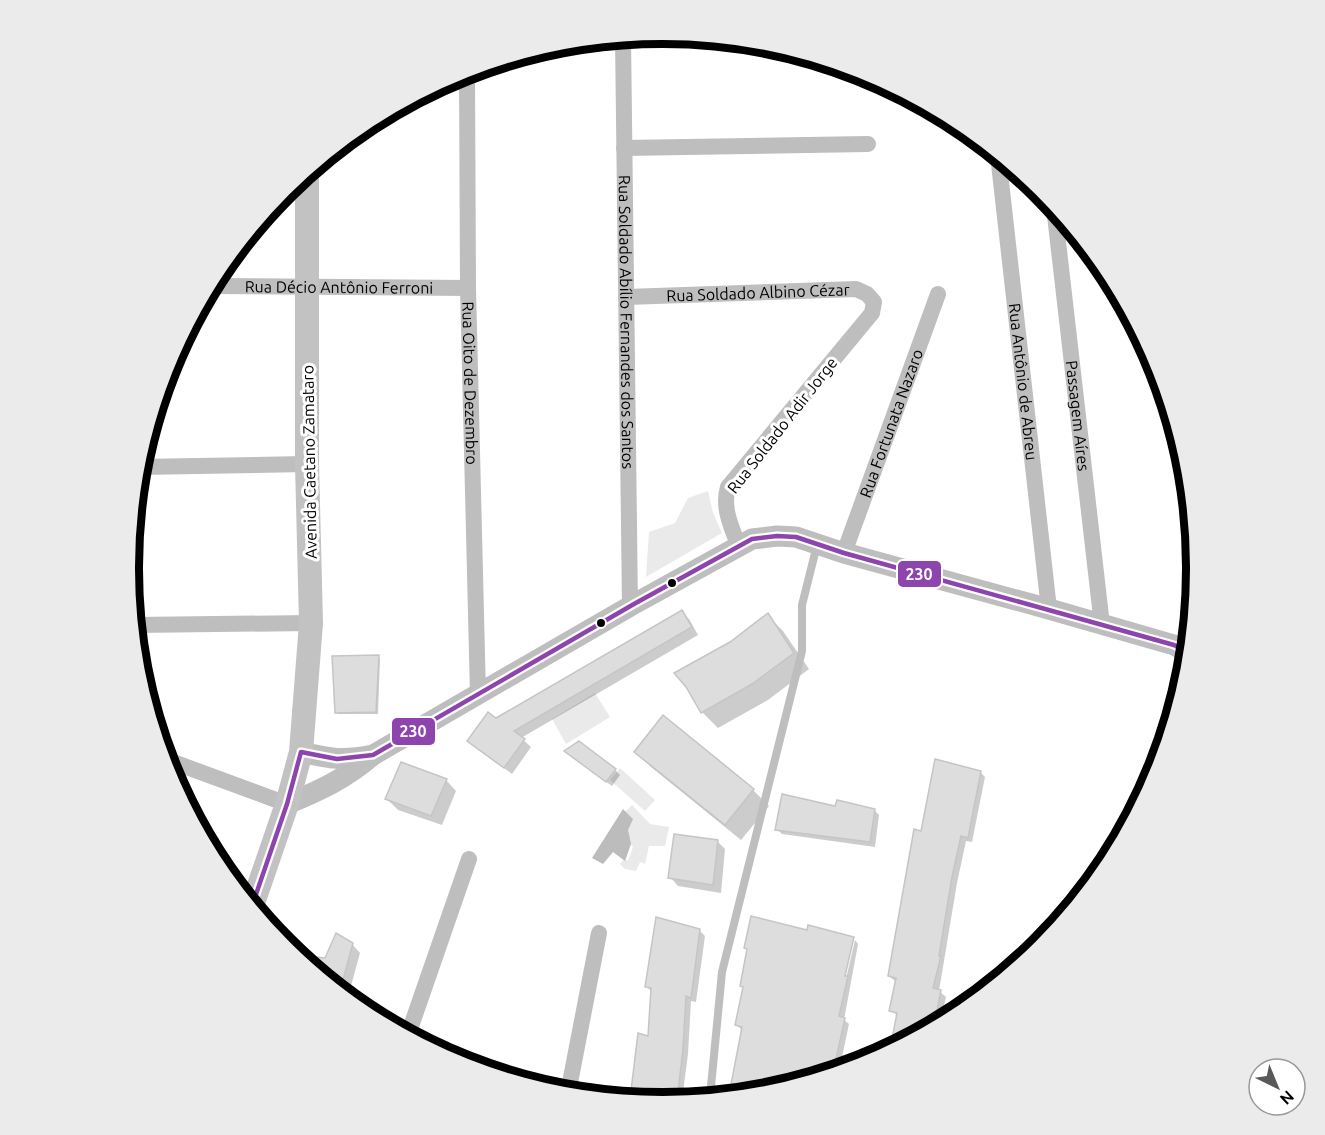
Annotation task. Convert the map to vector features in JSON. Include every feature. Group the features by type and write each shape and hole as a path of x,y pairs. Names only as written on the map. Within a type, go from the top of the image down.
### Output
{"main road":[{"name":"Avenida Caetano Zamataro","path":"255,896 287,804 301,752 311,623 307,183"}],"street":[{"name":"Rua Soldado Abílio Fernandes dos Santos","path":"623,45 630,607"},
{"name":"Rua Oito de Dezembro","path":"467,81 468,288 478,695"},
{"path":"624,148 868,144"},
{"name":"Rua Antônio de Abreu","path":"999,167 1049,609"},
{"name":"Passagem Aíres","path":"1056,222 1102,625"},
{"name":"Rua Décio Antônio Ferroni","path":"221,286 468,288"},
{"name":"Rua Soldado Albino Cézar","path":"626,297 856,289 867,294 874,302 872,313"},
{"name":"Rua Fortunata Nazaro","path":"844,553 938,294"},
{"name":"Rua Soldado Adir Jorge","path":"738,545 725,510 724,499 728,487 872,313"},
{"path":"149,467 308,464"},
{"path":"176,763 287,804 337,782 357,770 373,755 738,545 752,539 777,536 795,537 1180,648"},
{"path":"142,625 311,623"},
{"path":"301,752 337,760 373,755"},
{"path":"411,1027 469,859"},
{"path":"570,1083 599,933"}],"lane":[{"path":"711,1089 722,972 802,651 802,605 817,544"}],"shaded area":[{"path":"708,491 713,513 722,533 646,577 649,532 675,523 688,498"},
{"path":"595,693 610,717 566,744 552,719"},
{"path":"620,768 655,800 645,811 610,780"},
{"path":"632,805 650,824 669,827 665,846 649,846 645,864 640,862 636,871 625,869 620,864 624,859 628,861 633,847 629,843 625,812"},
{"path":"623,809 633,819 628,830 631,844 625,861 613,852 603,864 592,858"}],"building":[{"path":"682,610 692,627 514,731 525,739 504,768 467,741 488,712 496,718"},
{"path":"768,613 794,653 752,684 701,713 686,687 674,673 730,642"},
{"path":"379,655 376,712 335,713 332,656"},
{"path":"663,715 754,789 725,825 634,752"},
{"path":"579,741 616,769 606,782 564,751"},
{"path":"935,759 981,771 968,838 961,836 952,877 939,956 941,956 933,988 941,990 936,1014 892,1038 897,1013 889,1011 896,978 888,976 914,829 921,831"},
{"path":"401,762 447,779 431,816 385,799"},
{"path":"782,794 835,806 837,800 875,809 870,842 775,830"},
{"path":"674,834 718,840 713,885 668,878"},
{"path":"751,916 807,930 808,925 854,937 839,1016 845,1018 836,1059 841,1060 798,1074 731,1087 742,1027 735,1025 743,987 740,986 747,949 744,948"},
{"path":"656,917 700,929 691,998 686,996 678,1091 631,1090 638,1033 648,1036 651,988 645,987"},
{"path":"336,933 353,943 342,982 312,957 325,958"}],"transit line":[{"name":"230","path":"255,896 287,804 301,752 337,759 373,755 634,604 752,539 777,536 796,537 844,553 1180,648"}]}
